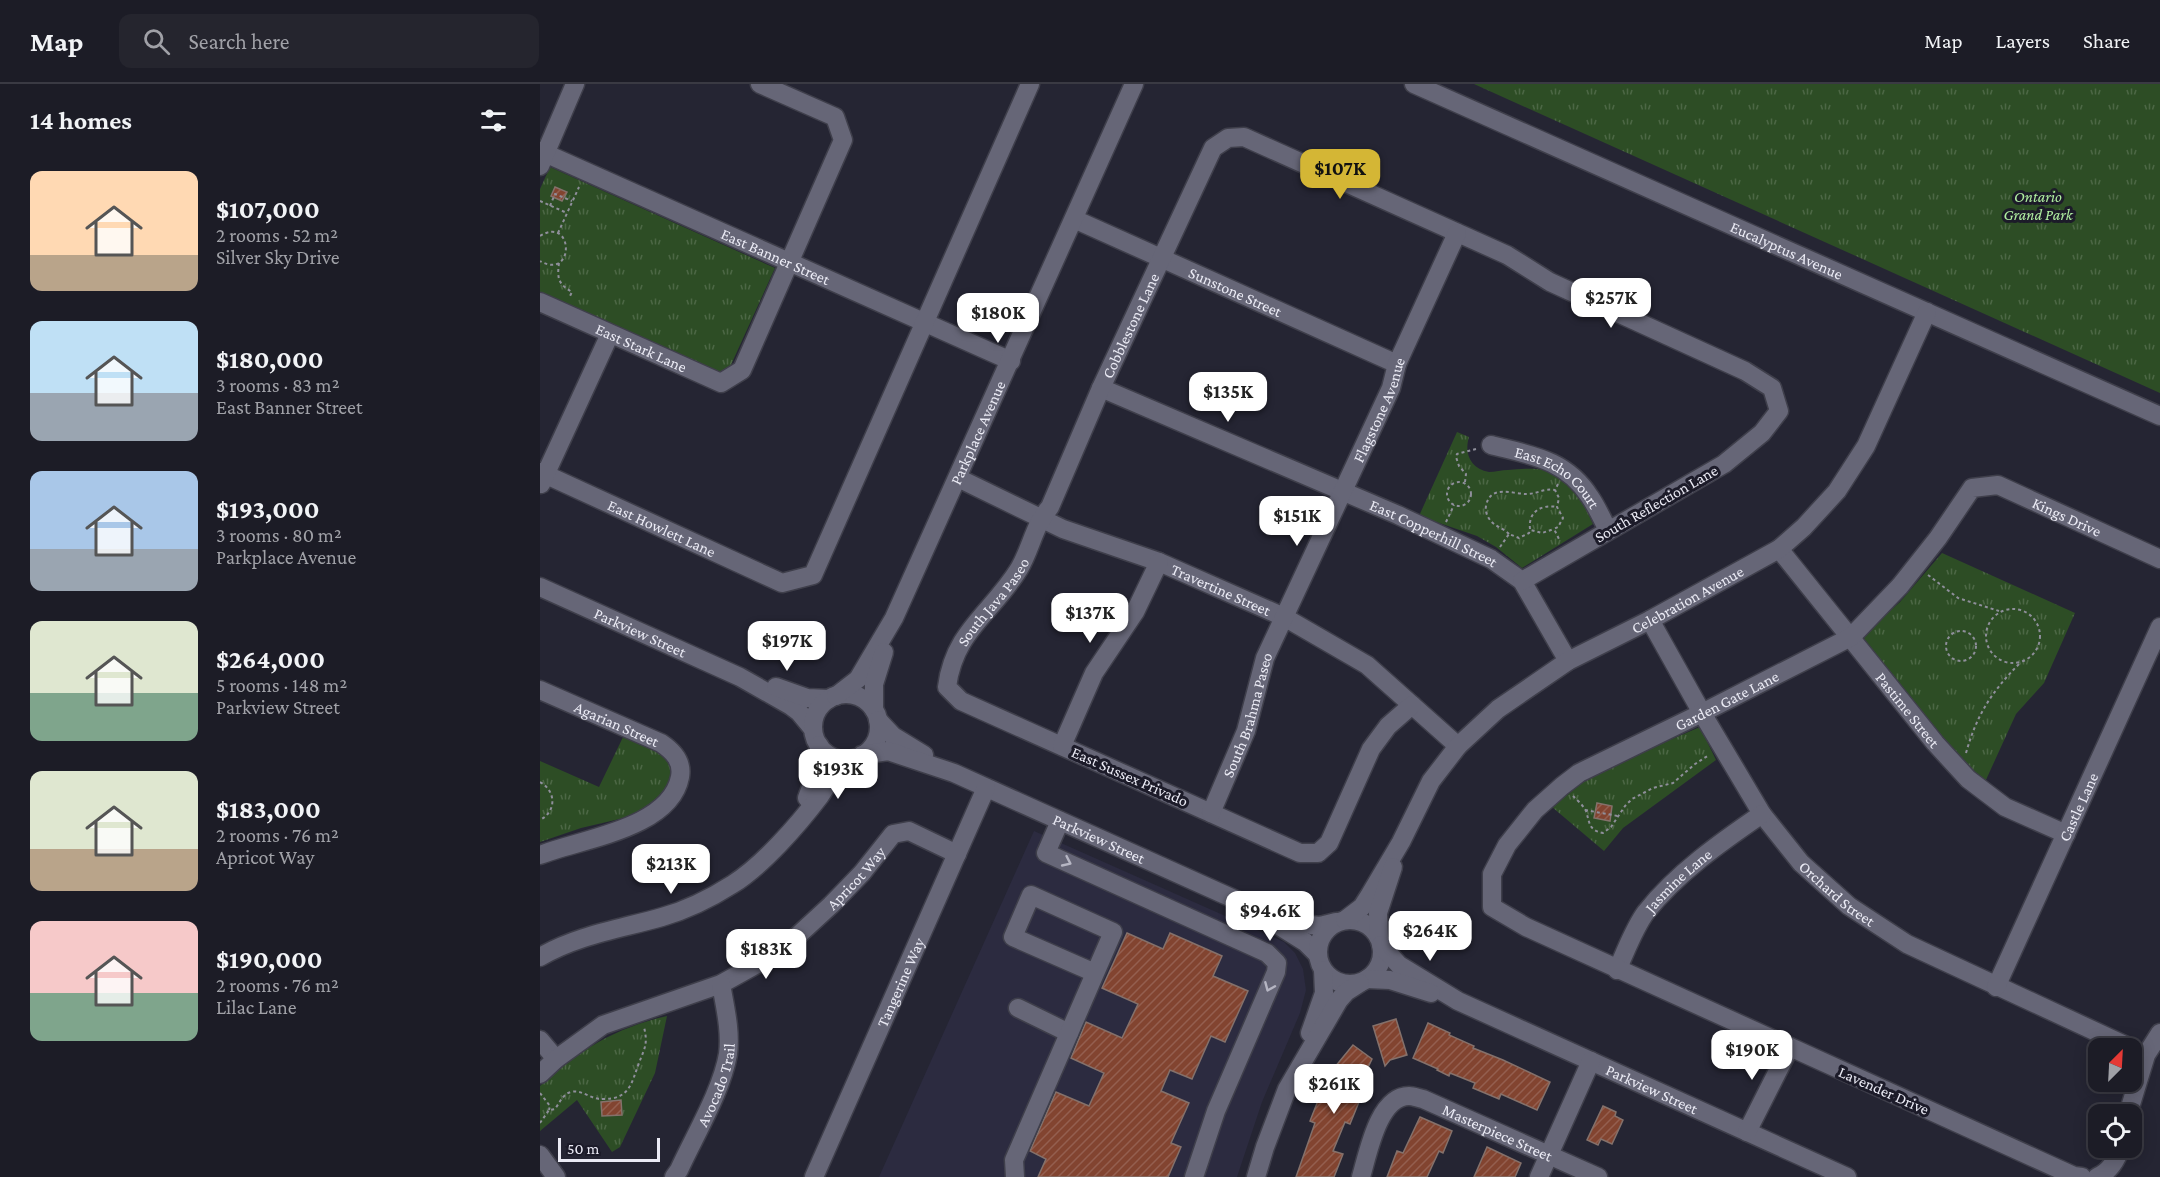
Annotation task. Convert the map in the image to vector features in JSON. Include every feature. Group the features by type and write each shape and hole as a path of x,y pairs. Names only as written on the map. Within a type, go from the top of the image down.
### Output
{"street":[{"path":"542,157 575,84"},
{"path":"760,84 835,117 843,140 791,261"},
{"path":"924,321 1030,84"},
{"name":"Parkplace Avenue","path":"833,697 858,678 894,618 1134,84"},
{"name":"Eucalyptus Avenue","path":"1414,84 2160,416"},
{"name":"Cobblestone Lane","path":"1040,518 1050,507 1101,388 1214,148 1228,138 1244,137 1457,233"},
{"name":"East Banner Street","path":"542,157 586,171 1011,360"},
{"name":"Sunstone Street","path":"1074,219 1396,364"},
{"name":"Flagstone Avenue","path":"1284,617 1391,388 1396,364 1457,233"},
{"name":"South Reflection Lane","path":"1457,233 1507,255 1550,282 1745,371 1772,388 1779,411 1762,433 1724,464 1522,581"},
{"name":"East Stark Lane","path":"540,302 721,383 742,370 791,261"},
{"name":"Celebration Avenue","path":"1341,921 1362,907 1401,842 1431,781 1458,746 1498,709 1568,661 1650,620 1779,549 1803,527 1837,491 1866,446 1927,312"},
{"name":"East Howlett Lane","path":"542,478 782,582 813,575 924,321"},
{"path":"542,478 610,334"},
{"name":"East Copperhill Street","path":"1101,388 1398,515 1491,559 1522,581"},
{"name":"East Echo Court","path":"1491,445 1543,458 1566,470 1590,496 1608,530"},
{"name":"Travertine Street","path":"958,478 1063,529 1159,562 1284,617 1367,665 1458,746"},
{"name":"Kings Drive","path":"1972,488 1998,485 2160,559"},
{"name":"Garden Gate Lane","path":"1492,907 1492,874 1507,845 1535,810 1562,786 1579,773 1702,714 1851,637 1900,586 1972,488"},
{"name":"South Java Paseo","path":"947,687 950,666 963,638 1018,570 1030,547 1040,518"},
{"name":"Pastime Street","path":"1779,549 1968,779 2005,807 2066,834"},
{"path":"1062,746 1094,674 1135,612 1159,562"},
{"path":"1522,581 1568,661"},
{"name":"Parkview Street","path":"540,587 740,677"},
{"name":"South Brahma Paseo","path":"1211,813 1246,731 1265,658 1284,617"},
{"name":"Parkplace Avenue","path":"876,715 874,684 894,618"},
{"name":"Orchard Street","path":"1650,620 1702,714 1762,814 1801,863 1849,906 1907,944 2108,1038"},
{"name":"Castle Lane","path":"1996,987 2160,627"},
{"path":"740,677 796,695 833,697 854,695 869,703 893,736 954,773"},
{"path":"740,677 799,712 816,737 834,757 858,757 888,751 954,773"},
{"name":"East Sussex Privado","path":"947,687 962,701 1300,853 1318,853 1329,843 1371,749 1388,726 1412,705"},
{"name":"Agarian Street","path":"540,690 661,743 678,759 681,770 675,791 668,800 645,817 613,833 540,855"},
{"path":"801,817 819,766 816,737 817,712 833,697"},
{"path":"540,957 560,945 665,916 701,902 735,883 777,846 821,794 835,772 858,757 876,740 879,730 876,715"},
{"name":"Parkview Street","path":"954,773 1243,903 1311,925 1320,926 1341,921"},
{"name":"Tangerine Way","path":"814,1177 986,788"},
{"name":"Jasmine Lane","path":"1617,970 1645,914 1658,899 1678,878 1727,838 1762,814"},
{"path":"1060,821 1046,853 1266,953 1276,963 1276,972 1215,1111 1194,1177"},
{"name":"Apricot Way","path":"540,1074 556,1059 603,1025 721,984 781,951 862,873 893,834 909,831 957,854"},
{"name":"Celebration Avenue","path":"1380,941 1378,913 1401,842"},
{"path":"1015,1177 1014,1160 1095,974 1113,932 1031,895 1013,938 1095,974"},
{"name":"Parkview Street","path":"1243,903 1300,938 1320,962"},
{"name":"Lavender Drive","path":"1492,907 1526,927 1617,970 2074,1176 2082,1177"},
{"path":"1256,1177 1287,1089 1300,1066 1339,1000 1346,992 1374,973 1380,964 1380,941 1373,929 1365,923 1355,920 1341,921 1330,926 1320,939 1324,993 1300,1066"},
{"name":"Parkview Street","path":"1380,941 1398,965 1458,1001"},
{"path":"1320,962 1335,981 1352,984 1364,981"},
{"name":"Parkview Street","path":"1364,981 1396,981 1458,1001 1847,1177"},
{"name":"Avocado Trail","path":"674,1177 719,1083 728,1053 728,1023 721,984"},
{"path":"1018,1008 1069,1033"},
{"path":"2142,1046 2160,1033"},
{"path":"540,1040 556,1059"},
{"path":"1747,1132 1790,1047"},
{"path":"1539,1177 1592,1061"},
{"name":"Masterpiece Street","path":"1361,1177 1385,1108 1396,1099 1408,1096 1423,1099 1598,1177"},
{"path":"540,1155 556,1177"},
{"path":"2101,1175 2116,1158"}],"path":[{"path":"558,233 586,171"},
{"path":"550,206 555,194 572,201"},
{"path":"540,201 567,213"},
{"path":"540,236 547,232 558,233 567,246 565,257 559,263 552,265 540,261"},
{"path":"559,263 557,277 560,284 572,292 563,312"},
{"path":"1465,483 1456,482 1449,487 1448,499 1454,505 1466,505 1471,498 1472,491 1465,483 1466,474 1456,461 1457,454 1491,445"},
{"path":"1555,490 1566,470"},
{"path":"1548,489 1555,490 1560,498 1557,507 1563,518 1558,527 1542,533 1531,530 1519,538 1492,522 1488,517 1486,505 1491,496 1503,491 1528,494 1548,489"},
{"path":"1531,530 1530,521 1536,510 1544,506 1557,507"},
{"path":"1554,530 1568,554"},
{"path":"1491,559 1509,534"},
{"path":"1917,565 1958,598 2001,612"},
{"path":"1956,766 1966,754 1976,723 1995,689 2021,662 2029,658 2039,644 2038,626 2034,618 2026,612 2009,609 1993,617 1988,624 1986,641 1996,657 2012,663 2021,662"},
{"path":"1964,631 1973,636 1976,651 1969,659 1959,662 1947,654 1946,644 1953,632 1964,631"},
{"path":"1562,786 1585,810 1588,824 1603,833 1611,828 1632,799 1653,788 1672,783 1695,764 1722,748"},
{"path":"540,782 548,788 553,801 549,814 540,820"},
{"path":"1585,810 1618,816"},
{"path":"549,1110 555,1109 564,1095 570,1092 580,1092 602,1100 626,1092 632,1085 646,1046 641,1012"},
{"path":"540,1093 550,1106 540,1123"}],"shaded area":[{"path":"1034,831 1284,942 1295,953 1303,969 1306,990 1300,1013 1262,1102 1237,1177 879,1177"}],"green space":[{"name":"Ontario Grand Park","path":"1474,84 2160,84 2160,393"},
{"path":"550,167 775,268 730,367 724,372 716,372 540,294 540,189"},
{"path":"1457,432 1469,437 1468,454 1477,468 1489,472 1539,469 1553,472 1567,479 1579,494 1593,524 1522,568 1496,547 1477,536 1419,516"},
{"path":"1942,553 2075,613 2044,683 2016,714 1985,782 1957,759 1862,636 1900,602"},
{"path":"1700,727 1716,760 1623,828 1604,851 1552,807 1583,781 1614,764"},
{"path":"625,733 675,760 669,789 641,811 628,817 581,828 540,842 540,761 599,787"},
{"path":"667,1016 655,1073 620,1147 612,1152 577,1100 540,1131 540,1086 569,1062 599,1042 631,1027"}],"building":[{"path":"555,187 567,192 562,201 551,196"},
{"path":"1597,803 1612,806 1610,821 1594,818"},
{"path":"1127,933 1163,949 1170,933 1222,956 1213,976 1248,991 1225,1042 1211,1036 1192,1079 1170,1070 1161,1091 1189,1103 1171,1143 1181,1147 1168,1177 1038,1177 1046,1159 1030,1151 1056,1092 1089,1106 1104,1073 1071,1058 1086,1022 1122,1038 1138,1004 1102,988"},
{"path":"1396,1019 1407,1055 1390,1060 1385,1066 1373,1026"},
{"path":"1428,1023 1474,1046 1473,1048 1550,1082 1537,1110 1501,1094 1499,1099 1473,1088 1475,1083 1450,1073 1449,1076 1413,1058"},
{"path":"1353,1045 1372,1059 1355,1095 1361,1097 1350,1124 1345,1122 1333,1151 1343,1154 1334,1177 1296,1177 1315,1123 1310,1121 1321,1093 1330,1073"},
{"path":"621,1100 622,1115 602,1116 601,1102"},
{"path":"1603,1106 1616,1112 1615,1116 1623,1120 1612,1144 1601,1139 1598,1145 1587,1140"},
{"path":"1420,1117 1452,1131 1443,1153 1439,1151 1427,1177 1387,1177 1397,1151 1403,1153"},
{"path":"1487,1147 1521,1163 1515,1177 1474,1177"}]}
